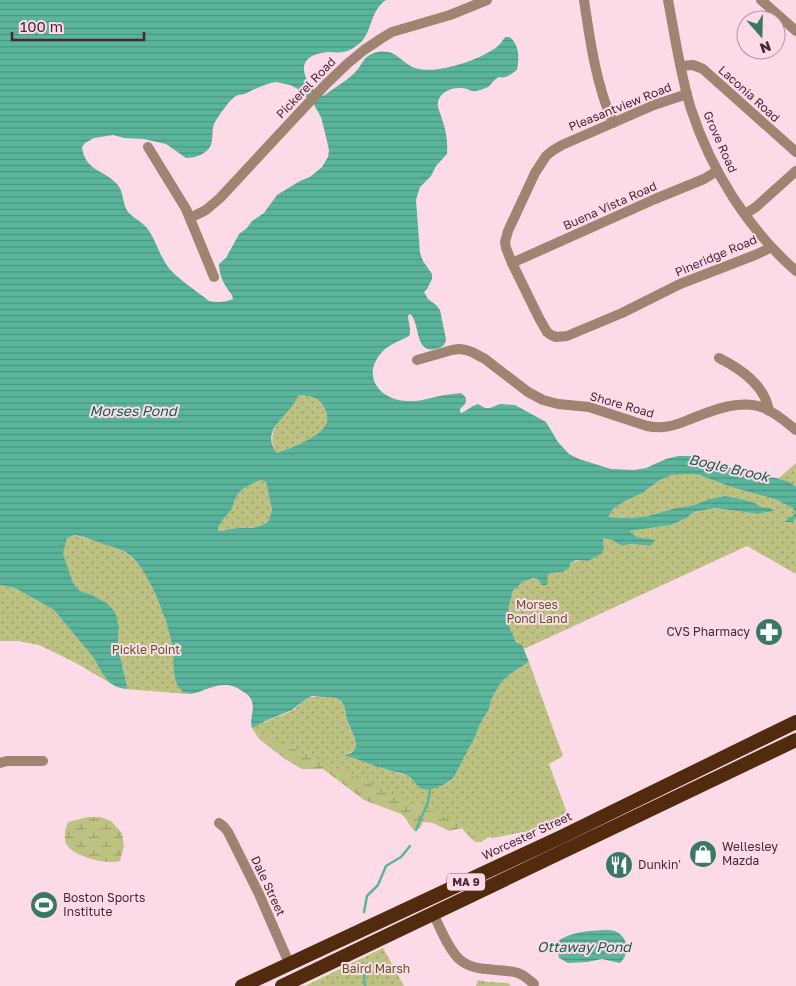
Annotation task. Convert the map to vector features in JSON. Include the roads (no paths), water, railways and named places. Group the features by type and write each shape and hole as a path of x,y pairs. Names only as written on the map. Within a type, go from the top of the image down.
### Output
{"highway":[{"name":"Worcester Street","path":"242,986 561,837 796,722"},
{"name":"MA 9","path":"282,986 796,740"}],"street":[{"name":"Pickerel Road","path":"190,218 206,210 220,198 319,91 364,50 382,38 403,28 438,20 487,0"},
{"path":"584,0 599,82 613,123"},
{"name":"Grove Road","path":"668,0 687,94 701,136 717,171 769,246 796,271"},
{"path":"761,0 796,31"},
{"name":"Laconia Road","path":"681,66 693,65 703,69 796,152"},
{"name":"Pleasantview Road","path":"512,262 505,242 508,231 541,162 552,151 666,100 687,94"},
{"path":"148,147 182,202 214,278"},
{"name":"Buena Vista Road","path":"512,262 704,179 717,171"},
{"path":"745,214 756,207 796,171"},
{"name":"Pineridge Road","path":"512,262 543,326 556,337 567,336 622,314 672,289 766,250 769,246"},
{"name":"Shore Road","path":"417,360 452,350 466,350 485,359 528,392 543,400 558,404 589,407 655,428 671,426 736,405 753,405 769,411 796,430"},
{"path":"719,358 735,366 748,376 765,398 769,411"},
{"path":"0,762 43,762"},
{"name":"Dale Street","path":"219,823 228,832 259,894 289,963"},
{"path":"432,914 452,950 462,961 468,965 486,970 520,974 534,984"}],"water":[{"name":"Morses Pond","path":"0,0 386,0 377,10 367,33 360,43 350,50 313,55 306,61 304,69 308,82 313,90 322,96 351,76 366,58 374,53 387,52 415,68 424,70 446,68 481,56 498,46 505,37 510,37 516,45 518,52 517,70 506,77 497,78 484,89 474,91 457,88 445,92 439,98 438,107 446,132 447,154 436,166 431,176 420,187 416,200 420,253 432,274 432,279 424,292 428,299 440,310 445,342 439,348 425,348 421,343 416,324 410,314 408,316 409,336 392,344 376,360 373,377 376,385 388,396 397,400 407,401 461,393 466,399 466,403 460,409 462,413 478,404 485,408 500,404 515,405 546,422 558,442 569,454 611,469 634,470 646,468 678,456 695,456 749,475 777,478 789,482 796,487 796,518 792,522 785,522 795,512 793,508 775,499 732,487 699,475 671,475 623,502 613,509 608,517 629,518 648,516 725,496 755,503 775,511 758,514 715,508 694,512 685,519 671,525 629,531 637,537 655,540 651,546 630,544 622,546 612,540 603,538 604,549 601,554 588,561 576,560 563,572 550,573 547,577 548,583 546,585 542,585 538,579 533,578 522,582 513,591 508,617 510,629 516,642 522,645 529,662 502,681 454,777 443,785 430,789 420,788 410,777 405,775 344,755 351,753 356,746 345,709 342,702 336,698 312,696 292,710 252,728 253,705 250,697 237,688 219,685 192,694 181,690 176,682 173,650 168,627 158,600 138,564 122,550 74,535 67,538 63,554 73,583 80,591 107,603 115,612 119,627 119,652 127,685 125,689 110,683 93,657 54,610 15,588 0,585","holes":["276,82 298,89 313,103 321,117 329,150 328,157 322,167 310,177 277,195 264,213 252,221 239,234 226,258 219,264 222,279 233,299 221,302 209,301 169,269 149,231 128,212 117,184 87,161 82,147 94,138 113,135 166,144 186,158 196,157 210,147 214,124 233,98","300,395 307,396 320,401 326,412 327,422 313,437 277,453 272,444 273,430 294,404","261,480 266,482 272,510 268,522 254,527 218,531 219,525 232,508 236,497 245,487"]},
{"name":"Ottaway Pond","path":"606,930 620,934 625,941 627,951 620,963 602,959 568,963 559,958 557,942 562,938 580,932"}],"waterway":[{"path":"416,830 428,802 430,789"},
{"path":"364,912 367,896 378,885 386,866 401,857 410,846"},
{"path":"365,986 366,964"}],"place":[{"name":"CVS Pharmacy","path":"769,632"},
{"name":"Wellesley Mazda","path":"703,854"},
{"name":"Dunkin'","path":"619,865"},
{"name":"Boston Sports Institute","path":"44,905"}],"water label":[{"name":"Bogle Brook","path":"729,468"}],"park label":[{"name":"Morses Pond Land","path":"537,612"},
{"name":"Pickle Point","path":"146,650"},
{"name":"Baird Marsh","path":"376,969"}]}
